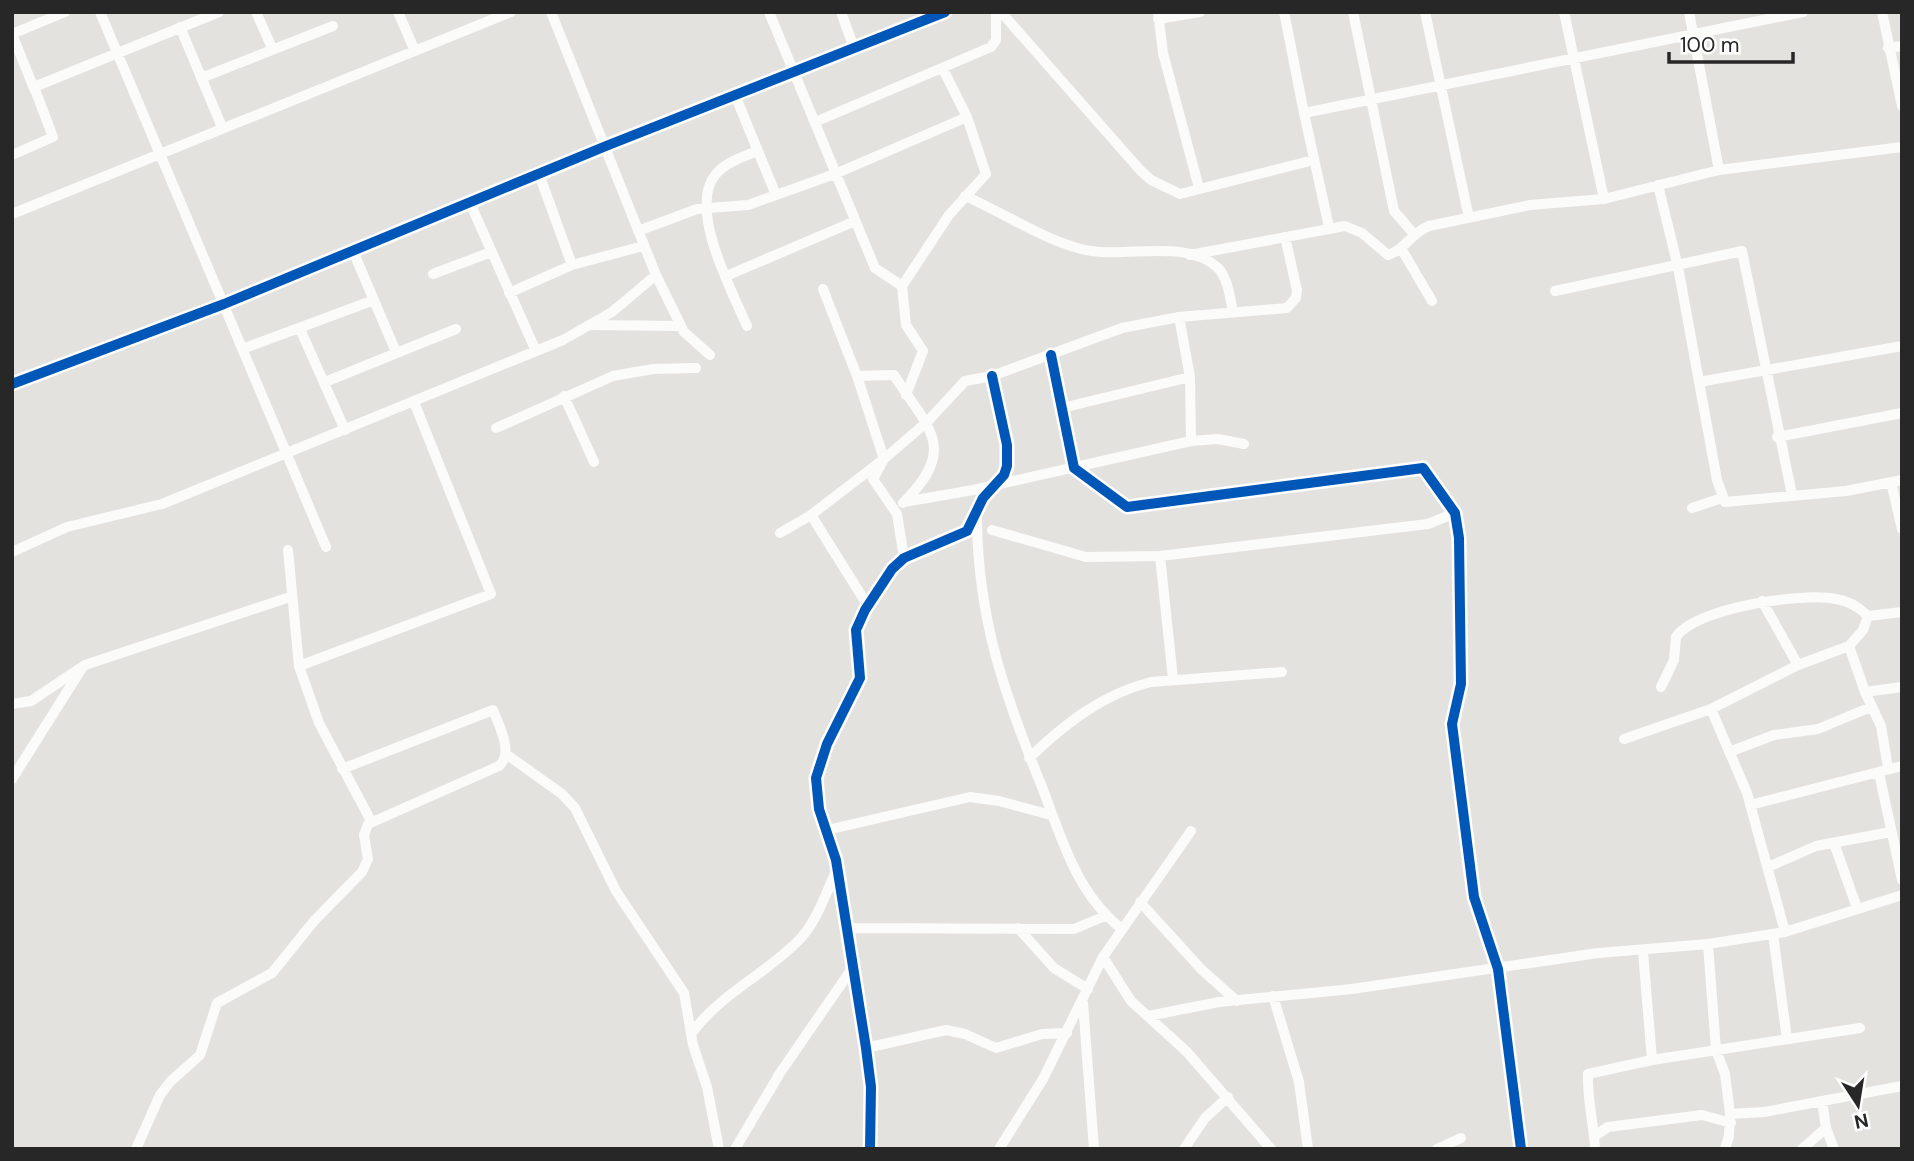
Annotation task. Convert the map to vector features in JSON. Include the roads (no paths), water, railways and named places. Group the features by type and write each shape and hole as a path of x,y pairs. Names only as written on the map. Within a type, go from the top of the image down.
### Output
{"street":[{"path":"53,137 12,34 65,12"},
{"path":"100,12 326,547"},
{"path":"53,137 34,87 219,12"},
{"path":"256,12 272,48"},
{"path":"398,12 415,51"},
{"path":"12,214 511,12"},
{"path":"551,12 656,275 680,326 710,355"},
{"path":"769,12 816,122 853,222 875,268 902,286"},
{"path":"841,12 854,48"},
{"path":"12,384 224,304 606,146 945,12"},
{"path":"816,122 872,100 904,82 943,69 991,47 996,40 999,12"},
{"path":"999,12 1150,180 1180,194 1314,160"},
{"path":"1199,188 1163,53 1158,16 1200,12"},
{"path":"1284,12 1329,227"},
{"path":"1353,12 1394,211 1414,234"},
{"path":"1425,12 1469,218"},
{"path":"1564,12 1604,199"},
{"path":"1689,12 1719,170"},
{"path":"1304,113 1371,97 1803,12"},
{"path":"1882,12 1902,106"},
{"path":"201,78 333,26"},
{"path":"180,27 222,127"},
{"path":"1888,48 1902,46"},
{"path":"906,395 923,351 906,325 902,286 965,195 986,174 967,117 943,69"},
{"path":"735,95 776,195"},
{"path":"638,231 686,212 706,208 739,208 835,174 967,117"},
{"path":"12,155 53,137"},
{"path":"965,195 1049,237 1085,250 1190,255 1329,227 1353,227 1388,255 1402,250 1414,234 1429,226 1530,205 1604,199 1719,170 1902,147"},
{"path":"747,326 709,227 706,194 716,174 734,160 757,151"},
{"path":"539,174 572,265"},
{"path":"1658,184 1678,267 1722,498 1725,502 1846,491 1896,481 1902,529"},
{"path":"470,203 536,351"},
{"path":"726,276 853,222"},
{"path":"780,533 811,515 884,460 927,422 965,381 992,376 1122,328 1179,317 1283,309 1294,302 1297,290 1285,237"},
{"path":"509,293 572,265 643,246"},
{"path":"1402,250 1432,301"},
{"path":"353,251 396,352"},
{"path":"1555,292 1742,251 1777,437 1792,495"},
{"path":"433,274 491,252"},
{"path":"1190,255 1219,268 1227,286 1233,312"},
{"path":"12,552 67,527 162,504 536,351 612,312 656,275"},
{"path":"822,289 857,376 884,460 873,479 895,510 904,558"},
{"path":"242,349 374,300"},
{"path":"1179,317 1190,377 1191,441"},
{"path":"590,325 680,326"},
{"path":"300,329 326,382 345,430"},
{"path":"326,382 456,329"},
{"path":"1699,382 1902,346"},
{"path":"1051,355 1074,468 1127,507 1423,468 1455,513 1459,538 1461,684 1452,724 1474,897 1499,969 1521,1149"},
{"path":"496,428 564,396 632,372 695,368"},
{"path":"857,376 894,375 933,435 934,455 923,480 895,510"},
{"path":"870,1149 871,1087 866,1048 836,870 816,793 816,778 827,744 860,678 856,630 868,606 892,569 904,558 963,535 977,516 983,498 1004,475 1008,456 992,376"},
{"path":"1062,408 1190,377"},
{"path":"564,396 593,462"},
{"path":"299,666 491,594 414,402"},
{"path":"1777,437 1902,413"},
{"path":"904,502 1191,441 1218,439 1244,444"},
{"path":"1692,508 1722,498"},
{"path":"992,530 1086,556 1160,556 1428,524 1455,513"},
{"path":"811,515 868,606"},
{"path":"977,516 979,571 999,676 1051,815 1079,878 1105,916 1122,929"},
{"path":"288,550 290,597 299,666 319,723 371,821"},
{"path":"1160,556 1173,680"},
{"path":"12,704 31,701 85,665 290,597"},
{"path":"1661,687 1674,660 1675,643 1681,631 1694,621 1762,601 1835,598 1858,606 1868,616"},
{"path":"1762,601 1798,664"},
{"path":"1868,616 1902,612"},
{"path":"1624,739 1710,709 1798,664 1849,646 1863,630 1868,616"},
{"path":"1849,646 1865,692 1881,726 1890,829 1902,880"},
{"path":"12,779 85,665"},
{"path":"1029,758 1061,729 1109,697 1132,686 1173,680 1282,672"},
{"path":"1865,692 1902,687"},
{"path":"1729,752 1774,735 1818,729 1871,707"},
{"path":"1710,709 1750,805 1785,932"},
{"path":"136,1149 160,1096 200,1055 217,1003 259,982 282,965 314,921 362,872 368,859 364,831 371,821 496,767 504,761 506,754 493,710 342,769"},
{"path":"506,754 556,789 576,808 616,891 684,993 691,1035 707,1087 719,1149"},
{"path":"1750,805 1902,766"},
{"path":"827,830 970,797 999,801 1051,815"},
{"path":"1768,867 1792,855 1902,825"},
{"path":"999,1149 1067,1033 1103,957 1191,831"},
{"path":"1834,843 1857,908"},
{"path":"691,1035 716,1003 797,942 809,929 836,870"},
{"path":"1148,1016 1237,1001 1499,969 1598,953 1643,952 1773,934 1902,895"},
{"path":"1140,902 1202,970 1237,1001"},
{"path":"846,928 1074,929 1105,916"},
{"path":"1018,928 1054,968 1085,994 1094,1149"},
{"path":"1773,934 1787,1039"},
{"path":"1708,944 1716,1050 1725,1074 1731,1118 1725,1149"},
{"path":"1643,952 1651,1060"},
{"path":"1103,957 1131,1001 1187,1052 1272,1149"},
{"path":"735,1149 780,1073 853,967"},
{"path":"1273,996 1299,1083 1308,1149"},
{"path":"1594,1149 1596,1135 1587,1105 1587,1074 1651,1060 1860,1028"},
{"path":"866,1048 937,1031 965,1034 996,1048 1042,1034 1067,1033"},
{"path":"1596,1135 1608,1127 1702,1115 1731,1118 1902,1086"},
{"path":"1184,1149 1205,1118 1228,1097"},
{"path":"1822,1101 1826,1128 1834,1149"},
{"path":"1802,1149 1826,1128"},
{"path":"1444,1147 1461,1138"}]}
